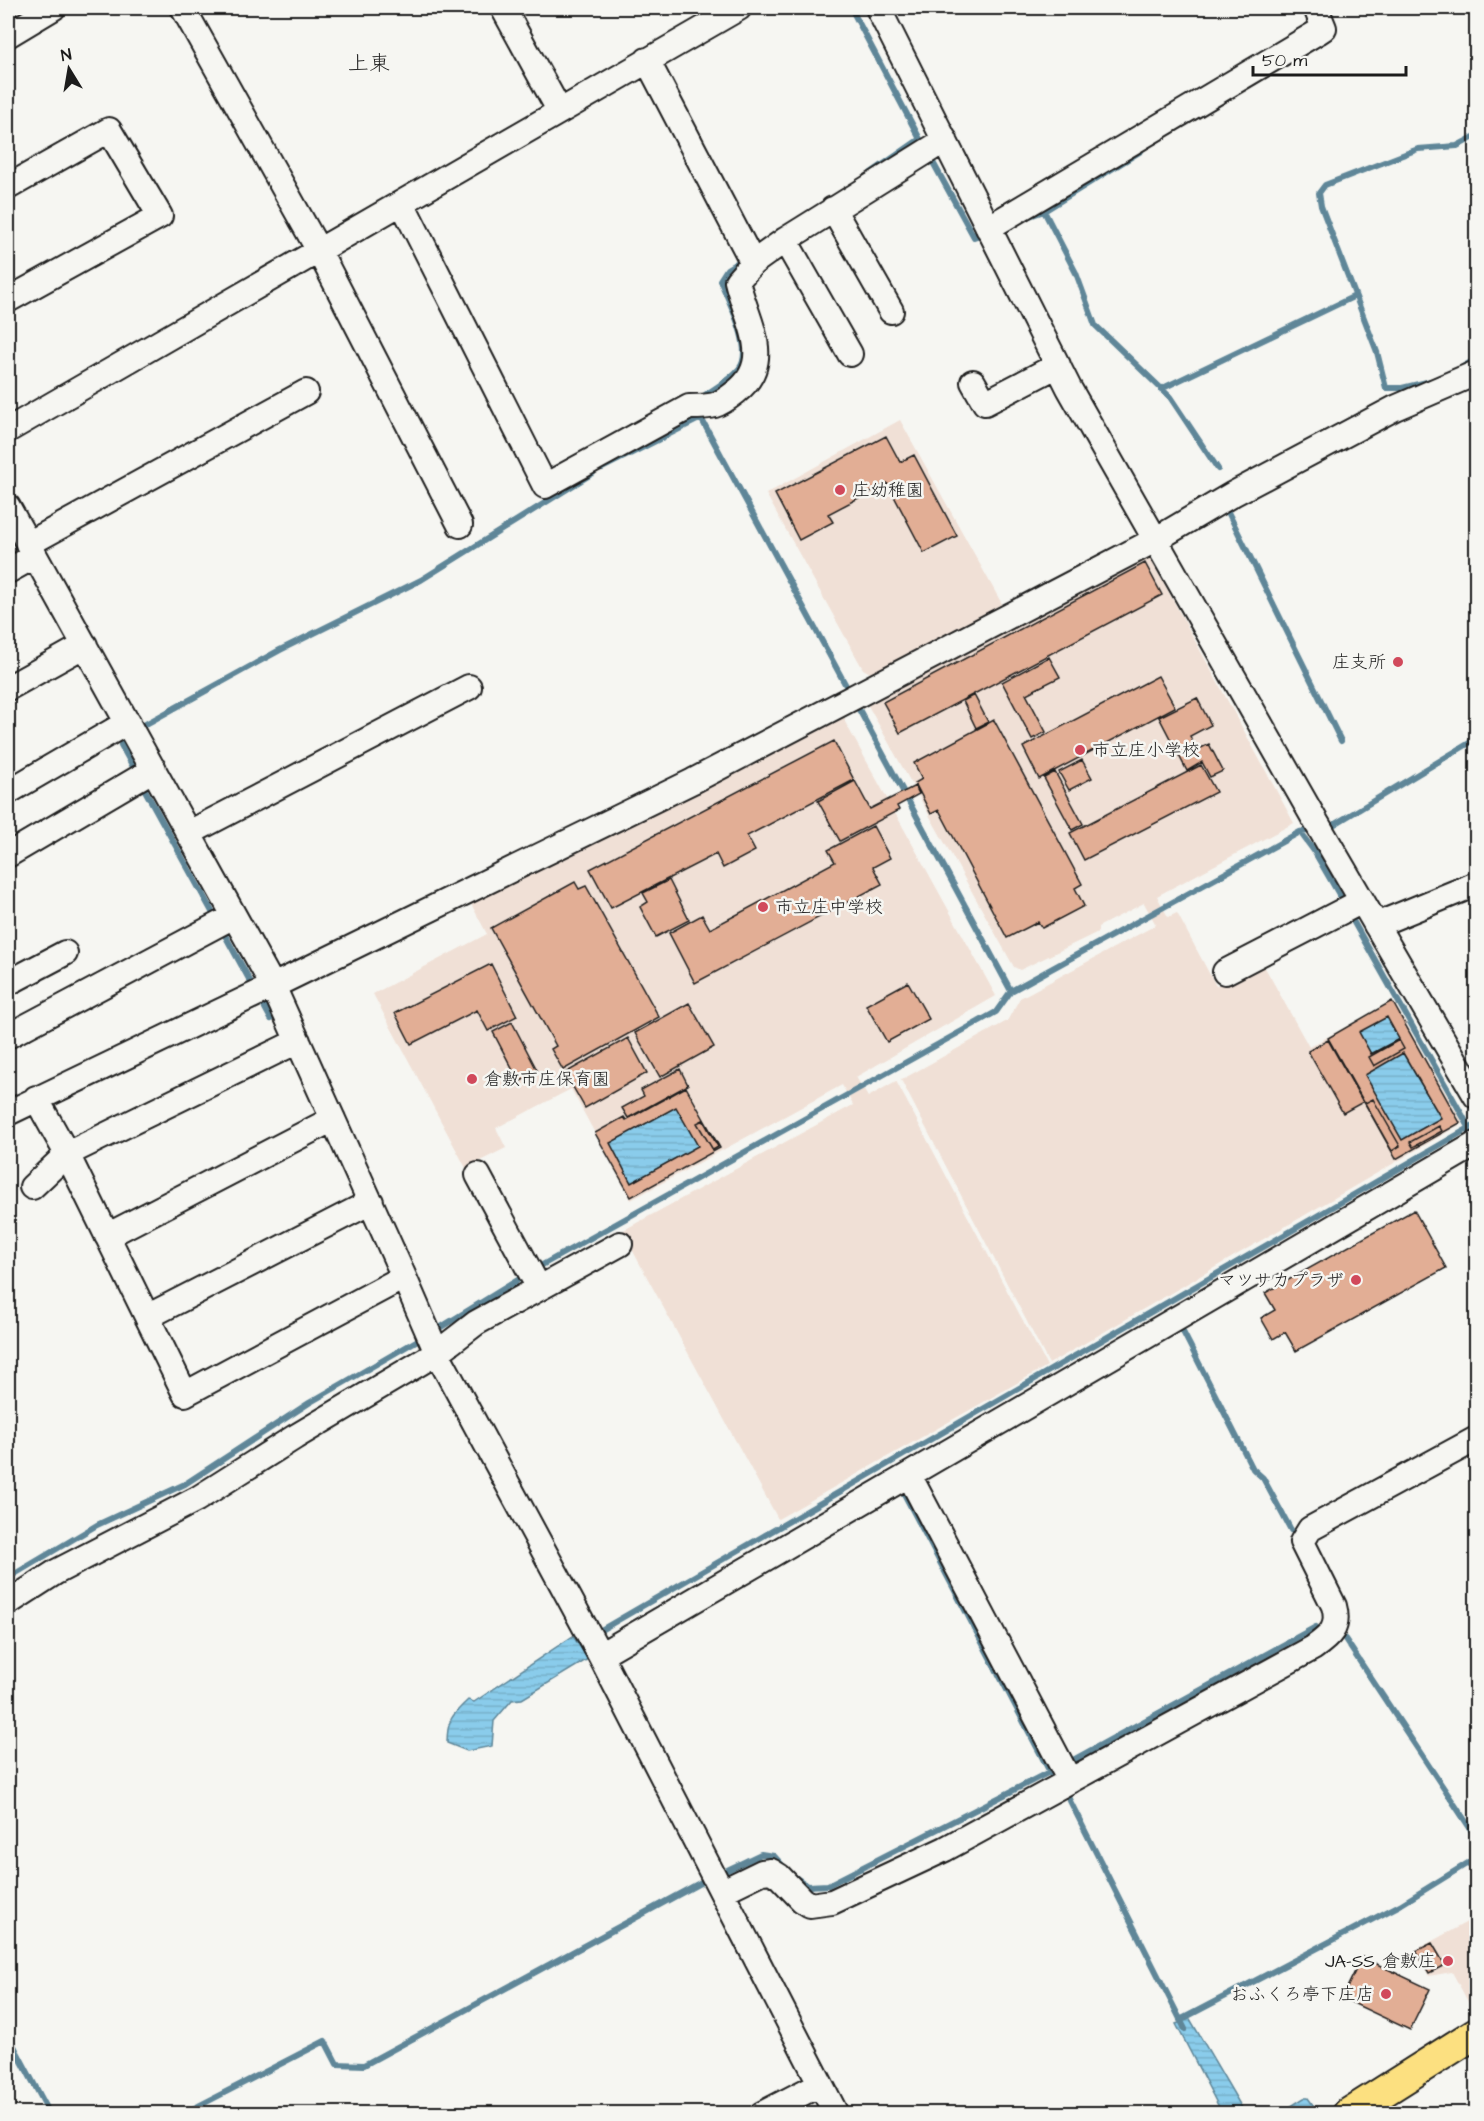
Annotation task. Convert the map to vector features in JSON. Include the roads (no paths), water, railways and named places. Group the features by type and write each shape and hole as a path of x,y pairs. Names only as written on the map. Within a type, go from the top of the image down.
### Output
{"main road":[{"path":"1348,2114 1476,2033"}],"street":[{"path":"8,35 51,8"},
{"path":"183,8 319,251 460,525"},
{"path":"503,8 559,110"},
{"path":"8,430 739,8"},
{"path":"878,8 932,149 988,228 1058,365 1320,829 1352,906 1376,925 1476,1096"},
{"path":"988,228 1316,34 1324,28 1316,8"},
{"path":"647,60 749,257"},
{"path":"8,187 109,130 160,216 8,300"},
{"path":"402,202 545,486 689,407 715,407 748,382 756,369 758,353 737,281 749,257 784,240 932,149"},
{"path":"833,209 891,311"},
{"path":"784,240 850,354"},
{"path":"973,382 985,403 1058,365"},
{"path":"8,1113 683,786 1155,540 1233,494 1385,414 1476,373"},
{"path":"8,571 32,550 306,392"},
{"path":"8,507 128,722 143,775 189,833 224,921 263,991 298,1041 431,1338 718,1882 836,2114"},
{"path":"8,688 85,645"},
{"path":"189,833 469,687"},
{"path":"8,792 128,722"},
{"path":"8,855 143,775"},
{"path":"1376,925 1476,884"},
{"path":"1225,972 1352,906"},
{"path":"8,1036 224,921"},
{"path":"8,983 65,953"},
{"path":"32,1187 67,1154 298,1041"},
{"path":"36,1098 67,1154 185,1394 404,1277"},
{"path":"106,1236 333,1119"},
{"path":"593,1643 901,1479 1475,1145"},
{"path":"477,1175 537,1285"},
{"path":"147,1317 370,1202"},
{"path":"8,1602 56,1572 196,1499 295,1437 431,1338 476,1323 537,1285 620,1244"},
{"path":"718,1882 771,1871 810,1905 832,1902 945,1849 1063,1776 1313,1648 1332,1633 1337,1615 1302,1542 1310,1529 1476,1439"},
{"path":"901,1479 1063,1776"},
{"path":"762,2114 820,2084"}],"water":[{"path":"1387,1017 1399,1039 1371,1054 1359,1032"},
{"path":"1403,1053 1441,1118 1402,1140 1365,1075"},
{"path":"676,1107 698,1146 631,1183 610,1143"},
{"path":"573,1636 588,1659 522,1699 512,1700 494,1721 492,1746 467,1751 447,1743 452,1718 468,1700 474,1702"},
{"path":"1190,2019 1245,2113 1222,2113 1176,2024"},
{"path":"1304,2098 1308,2098 1319,2113 1280,2113"}],"waterway":[{"path":"851,8 922,143"},
{"path":"1431,381 1402,388 1386,388 1377,352 1321,206 1319,193 1325,185 1418,149 1457,146 1476,136"},
{"path":"871,173 920,139"},
{"path":"1044,211 1141,151"},
{"path":"930,157 974,237 977,236"},
{"path":"1027,217 1044,211 1076,273 1095,325 1170,397 1218,469"},
{"path":"704,401 705,395 732,377 743,361 742,338 720,280 727,269 743,259"},
{"path":"1161,389 1355,296"},
{"path":"1464,366 1476,359"},
{"path":"702,411 701,418 850,693"},
{"path":"602,468 701,418"},
{"path":"144,725 280,650 421,580 593,473"},
{"path":"1228,512 1341,741"},
{"path":"855,702 1011,991"},
{"path":"1325,828 1476,739"},
{"path":"124,742 121,745 137,774"},
{"path":"141,783 216,919"},
{"path":"535,1269 996,1012 1011,991 1300,832 1315,830"},
{"path":"1300,832 1314,851 1344,903"},
{"path":"1348,912 1469,1127 1473,1140"},
{"path":"221,928 255,990"},
{"path":"260,999 271,1019"},
{"path":"594,1634 1476,1124"},
{"path":"433,1332 526,1275"},
{"path":"1178,1322 1253,1469 1263,1478 1291,1530"},
{"path":"8,1578 97,1525 185,1484 309,1403 423,1337"},
{"path":"900,1486 1051,1774"},
{"path":"1066,1764 1316,1627"},
{"path":"1345,1639 1476,1837"},
{"path":"792,1875 808,1886 828,1885 1057,1768"},
{"path":"1064,1789 1185,2029"},
{"path":"719,1874 761,1854 774,1856 783,1866"},
{"path":"1180,2020 1400,1905 1476,1858"},
{"path":"183,2114 325,2041 337,2064 364,2065 709,1878"},
{"path":"8,2035 50,2114"}],"place":[{"name":"庄幼稚園","path":"840,490"},
{"name":"庄支所","path":"1398,662"},
{"name":"市立庄小学校","path":"1080,750"},
{"name":"市立庄中学校","path":"763,907"},
{"name":"倉敷市庄保育園","path":"472,1079"},
{"name":"マツサカプラザ","path":"1356,1280"},
{"name":"JA-SS 倉敷庄","path":"1448,1961"},
{"name":"おふくろ亭下庄店","path":"1386,1994"}],"district":[{"name":"上東","path":"369,63"}]}
